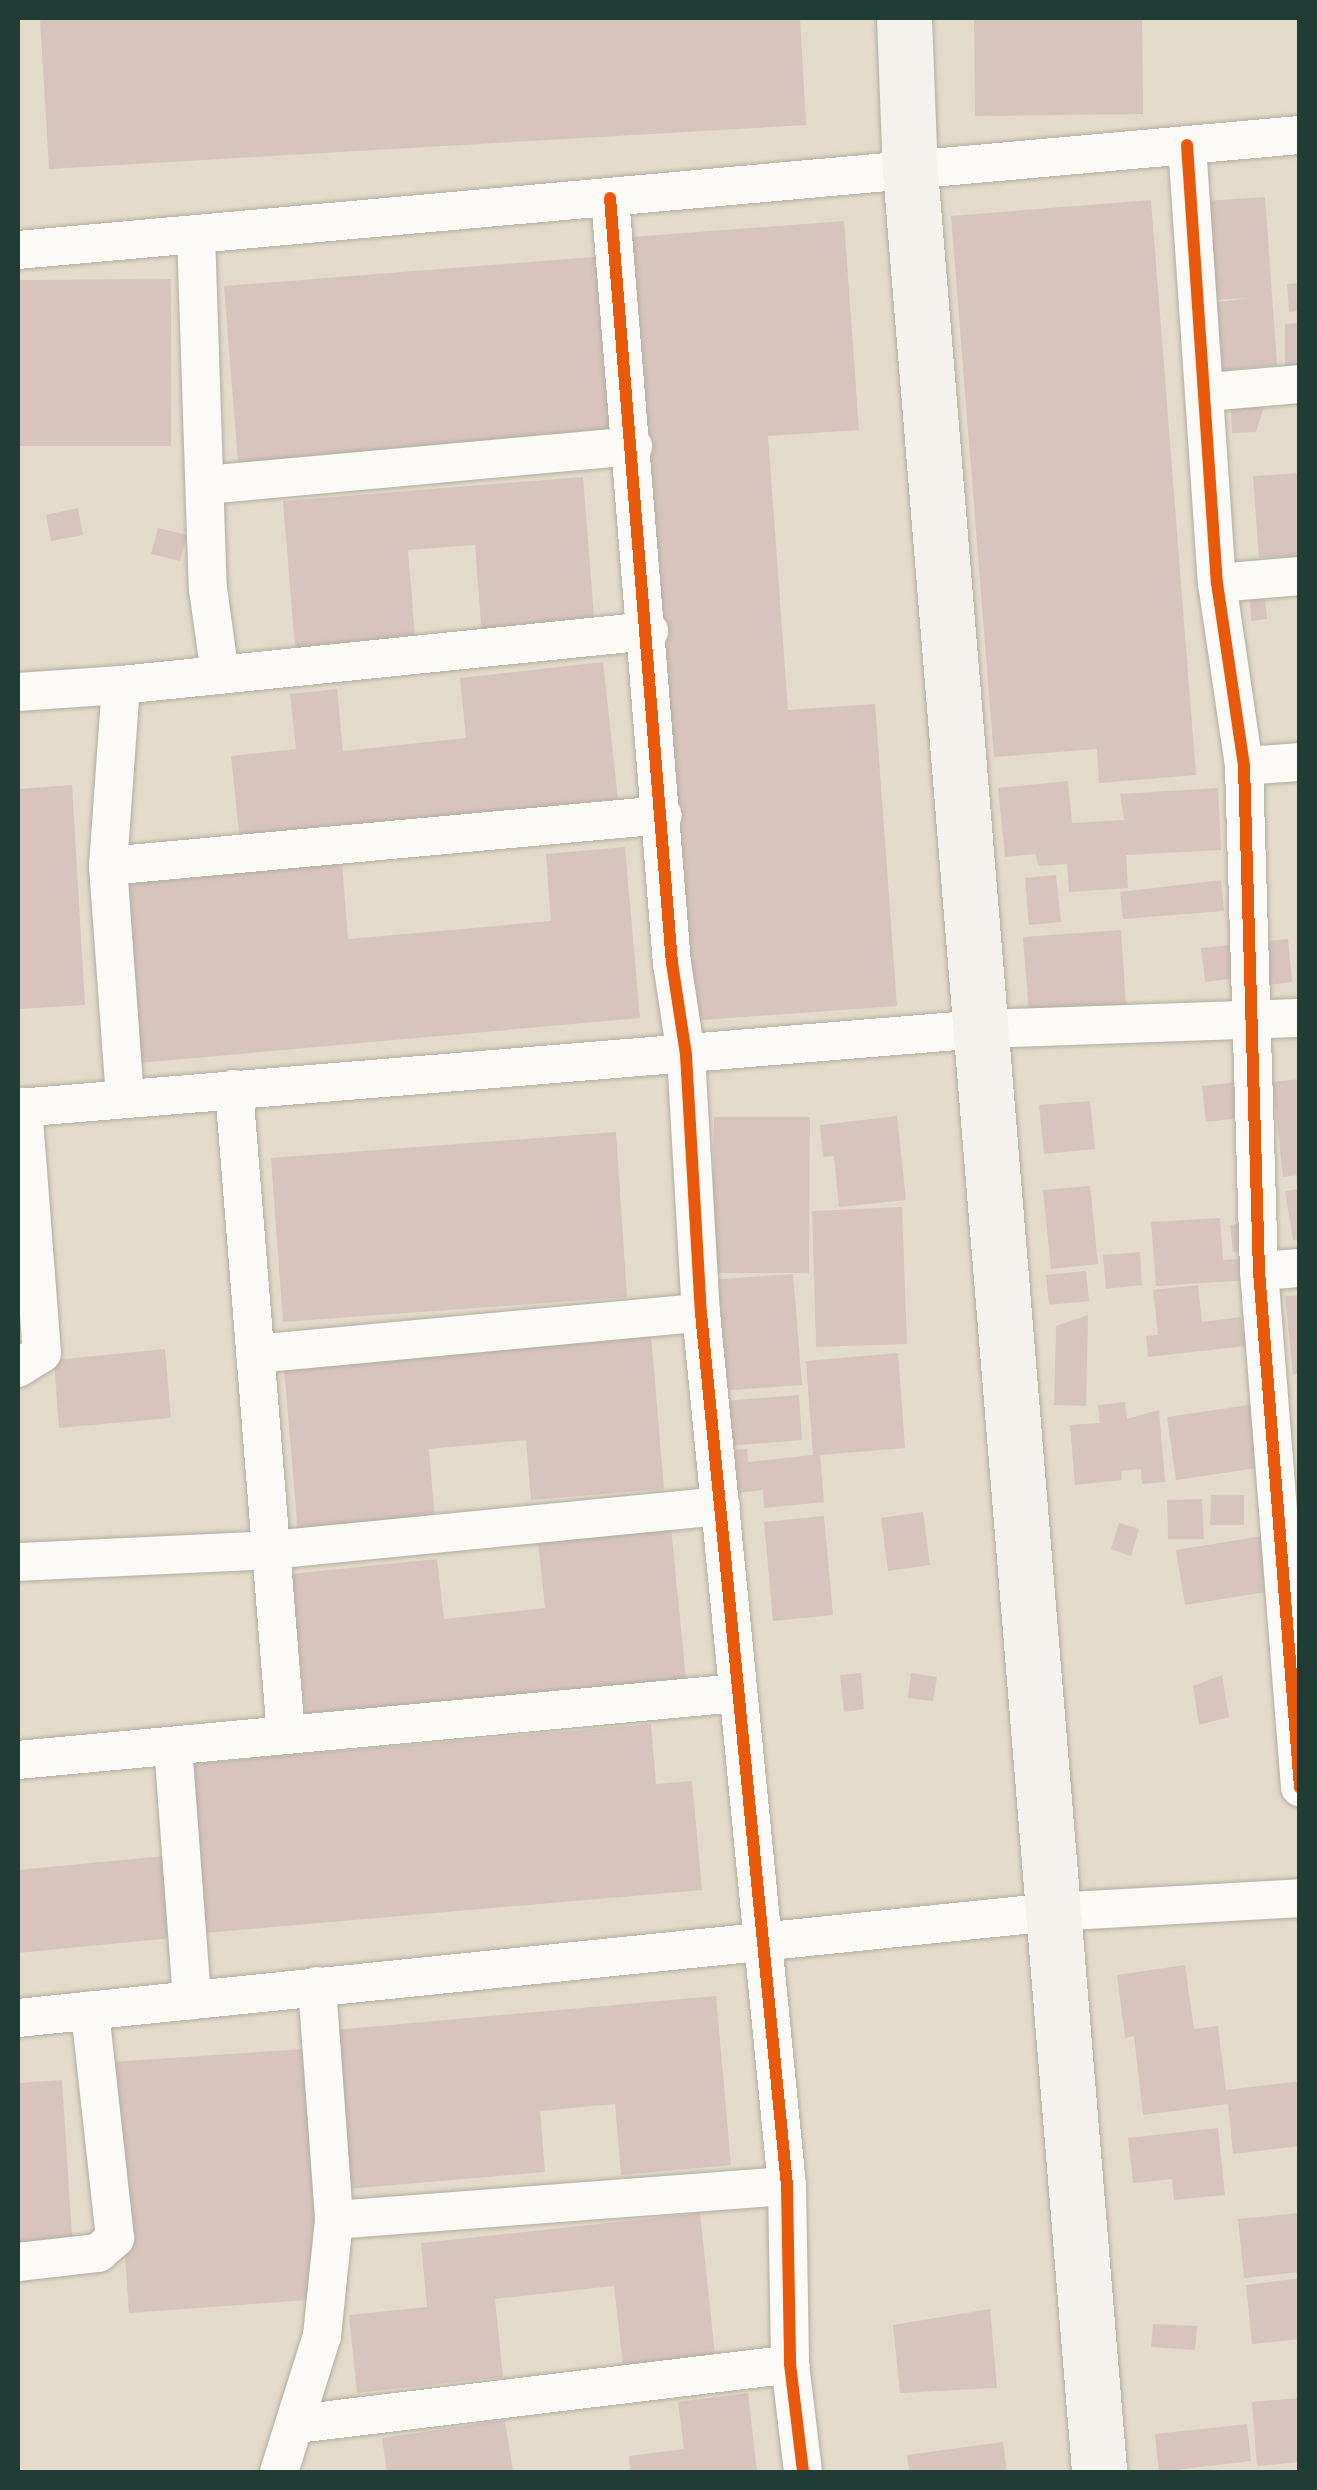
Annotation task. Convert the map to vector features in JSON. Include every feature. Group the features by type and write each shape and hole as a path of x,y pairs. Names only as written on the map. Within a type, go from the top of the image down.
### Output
{"main road":[{"path":"904,18 910,171 1098,2472"}],"street":[{"path":"18,250 1300,135"},
{"path":"1186,145 1208,392 1217,583 1244,766 1255,1023 1259,1270 1287,1459 1300,1787"},
{"path":"610,198 686,1055 701,1314 787,2186 790,2364 803,2472"},
{"path":"196,234 208,589 220,674"},
{"path":"1208,392 1300,384"},
{"path":"205,486 633,446"},
{"path":"1217,583 1300,576"},
{"path":"18,692 649,631"},
{"path":"121,684 108,866 124,1098"},
{"path":"1244,766 1300,762"},
{"path":"108,866 663,815"},
{"path":"18,1368 42,1353 20,1108 980,1028 1255,1023 1300,1018"},
{"path":"234,1090 286,1735"},
{"path":"1259,1270 1300,1268"},
{"path":"255,1354 701,1314"},
{"path":"18,1562 271,1550 721,1506"},
{"path":"18,1760 738,1693"},
{"path":"172,1746 192,2000"},
{"path":"18,2018 1053,1912 1300,1898"},
{"path":"279,2472 322,2336 334,2220 317,1986"},
{"path":"18,2262 98,2253 116,2238 90,2010"},
{"path":"334,2220 787,2186"},
{"path":"297,2424 790,2364"}],"building":[{"path":"40,18 800,18 806,125 49,169"},
{"path":"974,18 1142,18 1143,114 975,116"},
{"path":"1265,197 1277,365 1223,370 1217,302 1250,298 1211,300 1206,201"},
{"path":"1151,200 1196,775 1099,783 1097,749 994,757 951,216"},
{"path":"844,221 859,430 768,436 788,710 875,704 897,1006 688,1021 632,237"},
{"path":"606,256 619,432 238,463 224,286"},
{"path":"171,279 171,446 18,446 18,280"},
{"path":"1300,283 1300,311 1289,312 1287,284"},
{"path":"1300,323 1300,368 1285,369 1285,324"},
{"path":"1264,407 1256,432 1232,433 1231,408"},
{"path":"1300,473 1300,556 1259,558 1253,476"},
{"path":"583,477 595,629 482,638 475,545 408,550 416,649 296,660 283,501"},
{"path":"78,508 83,535 51,541 46,515"},
{"path":"158,528 187,535 180,561 151,554"},
{"path":"1265,599 1267,619 1251,621 1250,600"},
{"path":"603,662 618,799 240,842 231,756 296,749 290,694 337,689 343,751 466,738 460,678"},
{"path":"1068,781 1072,823 1124,820 1120,794 1218,788 1221,850 1126,855 1128,888 1069,892 1067,864 1039,866 1035,854 1005,857 998,788"},
{"path":"72,785 85,1005 18,1009 18,789"},
{"path":"625,847 640,1018 127,1064 112,885 342,863 348,939 551,921 546,854"},
{"path":"1056,875 1061,922 1029,925 1025,878"},
{"path":"1221,880 1224,911 1123,919 1120,892"},
{"path":"1121,930 1126,1006 1029,1013 1023,937"},
{"path":"1288,939 1292,982 1259,986 1255,942"},
{"path":"1233,945 1237,978 1205,982 1201,948"},
{"path":"1300,1079 1300,1175 1283,1177 1273,1082"},
{"path":"1238,1082 1241,1118 1206,1122 1202,1086"},
{"path":"1090,1101 1095,1149 1044,1154 1039,1105"},
{"path":"897,1116 906,1200 839,1207 834,1156 823,1157 820,1125"},
{"path":"714,1117 810,1117 809,1273 712,1273"},
{"path":"616,1132 627,1297 283,1322 271,1158"},
{"path":"1090,1186 1098,1264 1051,1269 1043,1190"},
{"path":"1300,1189 1300,1239 1293,1240 1285,1191"},
{"path":"902,1207 907,1344 816,1347 812,1211"},
{"path":"1220,1218 1223,1260 1249,1258 1250,1280 1156,1286 1151,1222"},
{"path":"1250,1222 1252,1250 1233,1252 1230,1225"},
{"path":"1140,1252 1142,1285 1106,1289 1103,1255"},
{"path":"1086,1271 1089,1301 1049,1305 1046,1275"},
{"path":"793,1274 802,1385 719,1391 710,1280"},
{"path":"1198,1285 1202,1322 1241,1317 1243,1333 1254,1331 1255,1345 1148,1357 1146,1336 1158,1335 1153,1290"},
{"path":"1300,1295 1300,1374 1293,1374 1285,1296"},
{"path":"1088,1315 1086,1406 1054,1405 1056,1326"},
{"path":"651,1334 664,1489 531,1500 526,1440 429,1449 435,1521 298,1533 284,1367"},
{"path":"165,1349 171,1418 59,1428 54,1360"},
{"path":"898,1353 905,1448 820,1455 824,1502 764,1508 763,1490 737,1493 732,1450 747,1449 748,1462 813,1455 806,1361"},
{"path":"799,1395 802,1440 726,1446 723,1401"},
{"path":"1125,1402 1127,1419 1159,1410 1165,1482 1142,1484 1141,1469 1121,1471 1122,1480 1075,1485 1070,1425 1100,1423 1098,1405"},
{"path":"1262,1403 1271,1466 1176,1480 1167,1417"},
{"path":"1211,1495 1244,1495 1244,1525 1210,1525"},
{"path":"1202,1499 1204,1539 1168,1539 1167,1500"},
{"path":"923,1512 930,1565 888,1571 881,1518"},
{"path":"824,1516 833,1615 773,1621 764,1522"},
{"path":"1119,1523 1139,1529 1131,1556 1111,1549"},
{"path":"671,1527 686,1679 306,1719 291,1574 437,1559 444,1619 545,1608 538,1541"},
{"path":"1269,1535 1278,1590 1185,1605 1176,1550"},
{"path":"861,1673 864,1709 844,1712 840,1675"},
{"path":"911,1673 937,1677 933,1701 908,1698"},
{"path":"1222,1675 1229,1717 1199,1725 1193,1686"},
{"path":"651,1724 656,1784 692,1781 702,1890 204,1933 189,1764"},
{"path":"164,1856 172,1938 18,1953 18,1870"},
{"path":"1185,1965 1194,2029 1218,2026 1226,2090 1300,2081 1300,2146 1233,2154 1228,2104 1143,2115 1134,2036 1125,2038 1117,1975"},
{"path":"716,1996 731,2165 621,2175 615,2104 540,2111 545,2172 347,2189 334,2030"},
{"path":"304,2049 321,2299 129,2313 111,2062"},
{"path":"62,2080 73,2252 18,2256 18,2083"},
{"path":"1218,2128 1225,2195 1174,2200 1172,2179 1133,2183 1128,2138"},
{"path":"700,2213 716,2364 624,2374 614,2286 495,2299 503,2377 357,2393 349,2315 427,2307 421,2243"},
{"path":"1300,2213 1300,2272 1244,2278 1238,2219"},
{"path":"1300,2278 1300,2339 1252,2344 1246,2285"},
{"path":"990,2309 997,2388 900,2393 893,2325"},
{"path":"1153,2324 1197,2326 1195,2350 1151,2347"},
{"path":"748,2393 757,2472 630,2472 629,2456 684,2449 678,2402"},
{"path":"1300,2398 1300,2462 1257,2466 1252,2402"},
{"path":"505,2420 513,2472 387,2472 382,2438"},
{"path":"1247,2424 1251,2461 1159,2472 1155,2434"},
{"path":"1003,2442 1007,2472 909,2472 907,2455"}],"cycle path":[{"path":"1187,145 1217,583 1244,766 1259,1271 1300,1787"},
{"path":"610,198 672,963 686,1055 701,1313 787,2186 790,2364 803,2472"}]}
